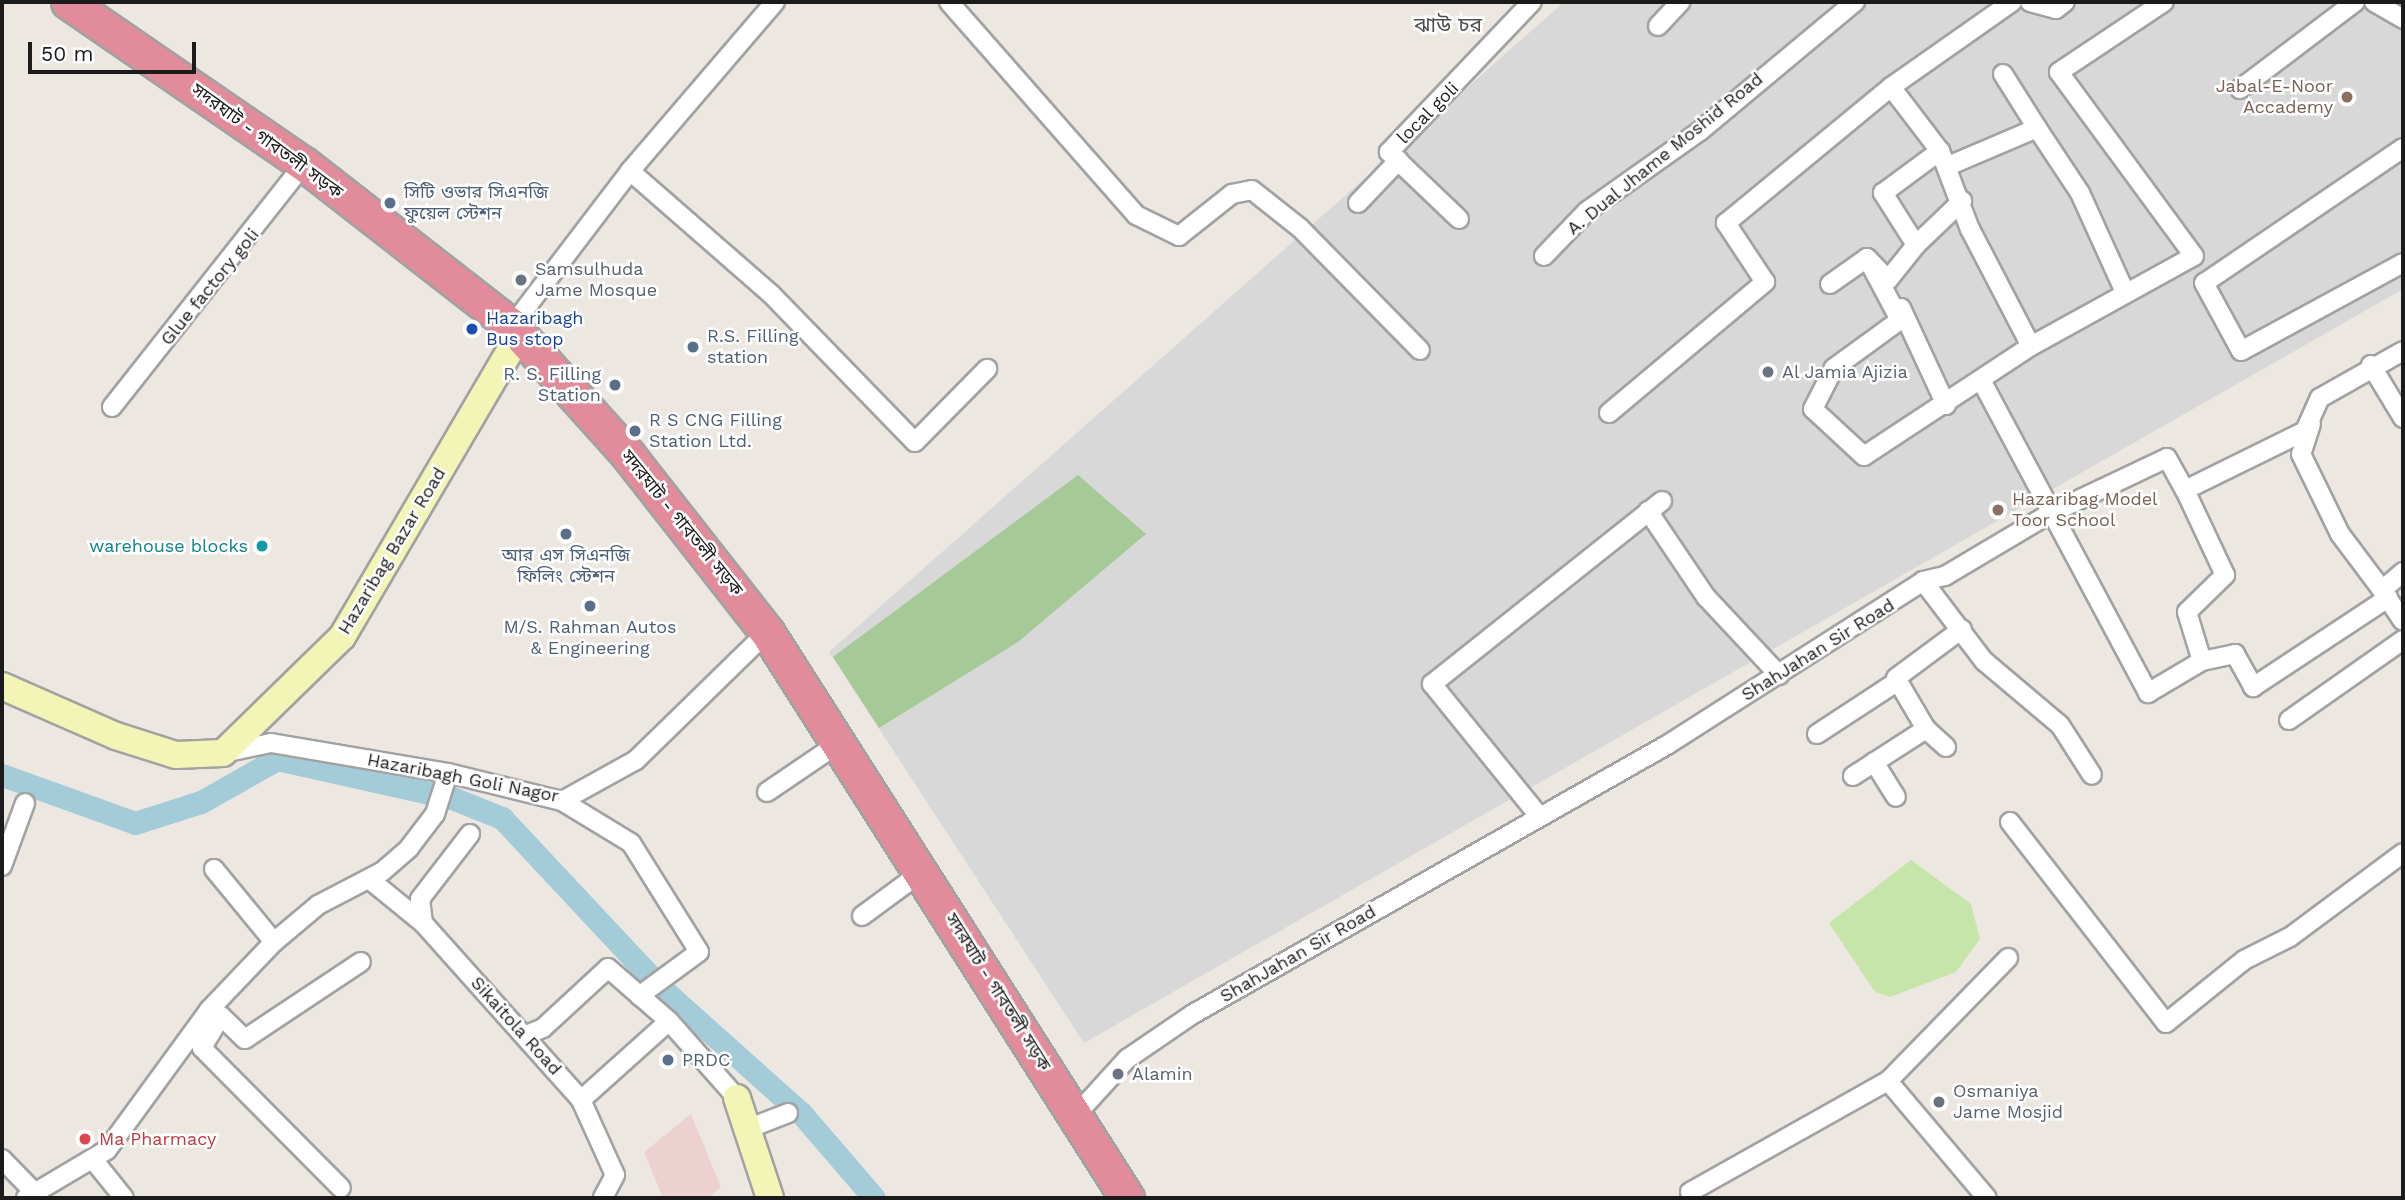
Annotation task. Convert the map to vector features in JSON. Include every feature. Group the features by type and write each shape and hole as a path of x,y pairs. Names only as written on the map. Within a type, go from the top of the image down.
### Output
{"highway":[{"name":"সদরঘাট - গাবতলী সড়ক","path":"74,3 304,164 515,331 628,456 767,632 1127,1198"}],"street":[{"path":"515,331 630,171 775,2"},
{"path":"948,2 1136,215 1179,236 1233,194 1252,190 1300,228 1420,350"},
{"name":"local goli","path":"1459,219 1389,152 1532,2"},
{"path":"1658,26 1680,2"},
{"path":"1609,413 1765,282 1726,223 1891,88 2012,2"},
{"path":"2030,2 2056,9 2066,2"},
{"path":"2164,2 2059,72 2194,256 2204,283 2241,351 2403,263"},
{"path":"2239,89 2355,2"},
{"path":"2374,2 2403,19"},
{"name":"A. Dual Jhame Moshid Road","path":"1544,256 1587,211 1700,131 1842,5"},
{"path":"2003,74 2080,193 2125,292"},
{"path":"1891,88 1944,159 1962,201 1970,229 2031,346"},
{"path":"1916,245 1883,193 1944,159 2037,128"},
{"path":"2204,283 2403,148"},
{"path":"1358,202 1399,160"},
{"name":"Glue factory goli","path":"112,407 304,164"},
{"path":"630,171 771,294 915,442 987,369"},
{"path":"1888,280 1916,245 1962,201"},
{"path":"1867,258 1900,320 1834,368 1813,410 1864,456 1946,405 2031,346 2194,256"},
{"path":"1867,258 1888,280 1946,405"},
{"path":"1830,284 1867,258"},
{"name":"Hazaribag Bazar Road","path":"223,753 342,637 515,331"},
{"path":"2202,661 2187,612 2225,575 2185,490 2305,432 2320,398 2371,365 2403,351"},
{"path":"2371,365 2403,418"},
{"path":"1981,380 2148,693 2202,661 2235,654 2253,687 2385,594 2403,572"},
{"path":"2320,398 2301,454 2340,534 2403,621"},
{"name":"ShahJahan Sir Road","path":"1076,1115 1127,1059 1193,1014 1779,675 1923,581 1945,576 2051,513 2167,458 2185,490"},
{"path":"1539,816 1432,684 1655,506 1706,597 1779,675"},
{"path":"1923,581 1984,661 2060,725 2092,775"},
{"path":"1817,734 1898,681 1962,629"},
{"name":"Hazaribagh Goli Nagor","path":"223,753 271,743 448,773 562,801 636,760 767,632"},
{"path":"2289,720 2403,640"},
{"path":"1898,681 1926,729 1946,747"},
{"path":"2,686 116,736 176,755 223,753"},
{"path":"1853,776 1926,729"},
{"path":"767,792 839,743"},
{"path":"1874,762 1896,797"},
{"path":"2,1159 30,1195 95,1162 274,942 318,905 369,879 409,848 435,814 448,773"},
{"path":"562,801 631,843 699,952 639,996"},
{"path":"2,866 25,803"},
{"path":"2010,822 2166,1023 2244,960 2290,937 2403,853"},
{"path":"423,923 420,899 470,834"},
{"path":"214,869 274,942"},
{"path":"862,916 922,872"},
{"name":"Sikaitola Road","path":"369,879 423,923 526,1035 581,1100 615,1175 603,1198"},
{"path":"1690,1192 1888,1081 2008,958"},
{"path":"215,1013 245,1039 361,962"},
{"path":"526,1035 543,1028 608,968 669,1021 737,1098 765,1196"},
{"path":"215,1013 202,1048 341,1188"},
{"path":"581,1100 669,1021"},
{"path":"1888,1081 1987,1198"},
{"path":"747,1129 781,1116"},
{"path":"95,1162 124,1198"}],"shaded area":[{"path":"1564,2 2403,2 2403,289 1084,1043 829,652"},
{"path":"691,1114 721,1187 708,1198 663,1198 644,1152"}],"green space":[{"path":"1078,475 1146,534 1018,642 879,728 833,657"},
{"path":"1911,860 1971,904 1980,939 1956,972 1890,997 1875,992 1829,923"}],"waterway":[{"path":"2,775 135,823 201,802 277,759 452,798 502,818 661,988 801,1113 874,1198"}],"place":[{"name":"Jabal-E-Noor Accademy","path":"2347,97"},
{"name":"সিটি ওভার সিএনজি ফুয়েল স্টেশন","path":"390,203"},
{"name":"Samsulhuda Jame Mosque","path":"521,280"},
{"name":"Hazaribagh Bus stop","path":"472,329"},
{"name":"R.S. Filling station","path":"693,347"},
{"name":"Al Jamia Ajizia","path":"1768,372"},
{"name":"R. S. Filling Station","path":"615,385"},
{"name":"R S CNG Filling Station Ltd.","path":"635,431"},
{"name":"Hazaribag Model Toor School","path":"1998,510"},
{"name":"আর এস সিএনজি ফিলিং স্টেশন","path":"566,534"},
{"name":"warehouse blocks","path":"262,546"},
{"name":"M/S. Rahman Autos & Engineering","path":"590,606"},
{"name":"PRDC","path":"668,1060"},
{"name":"Alamin","path":"1118,1074"},
{"name":"Osmaniya Jame Mosjid","path":"1939,1102"},
{"name":"Ma Pharmacy","path":"85,1139"}],"district":[{"name":"ঝাউ চর","path":"1448,25"}]}
